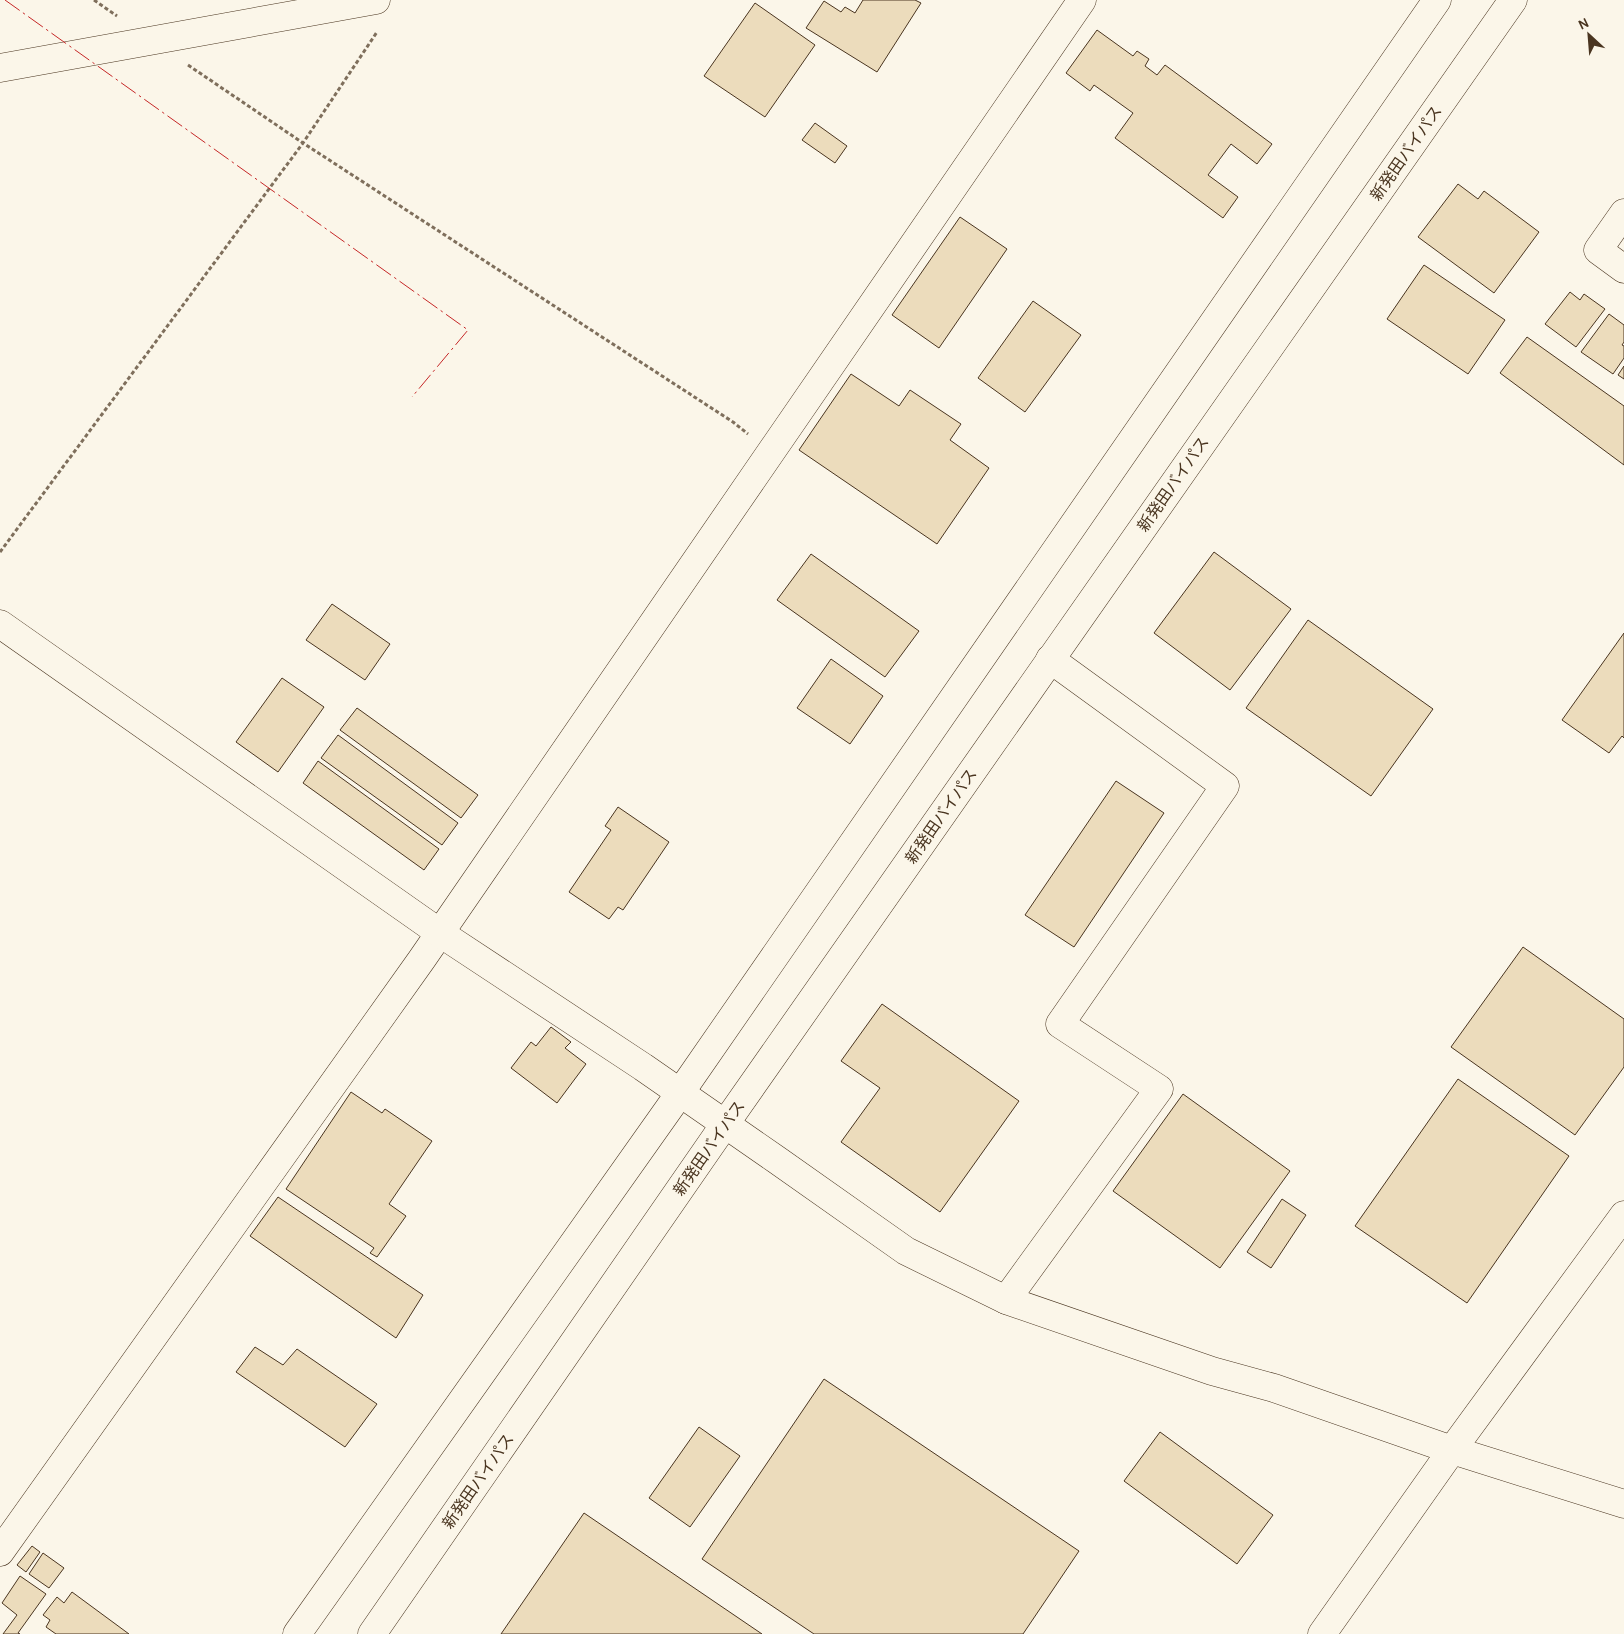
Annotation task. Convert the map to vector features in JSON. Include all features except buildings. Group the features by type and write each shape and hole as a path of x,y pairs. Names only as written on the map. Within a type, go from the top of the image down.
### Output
{"main road":[{"path":"0,68 376,0"},
{"path":"0,1552 440,933 1082,0"},
{"path":"298,1634 680,1093 1437,0"},
{"name":"新発田バイパス","path":"372,1634 725,1124 1513,0"},
{"path":"1624,213 1598,250 1624,269"},
{"path":"0,624 440,933 680,1093 906,1252 1006,1300 1212,1371 1274,1388 1452,1450 1624,1504"},
{"path":"1006,1300 1160,1089 1060,1024 1225,786 1050,659"},
{"path":"1322,1634 1452,1450 1622,1220"}],"path":[{"path":"94,0 303,143 733,422 770,452"},
{"path":"0,552 303,143 377,32"}],"power":[{"path":"5,0 468,330 412,397"}]}
